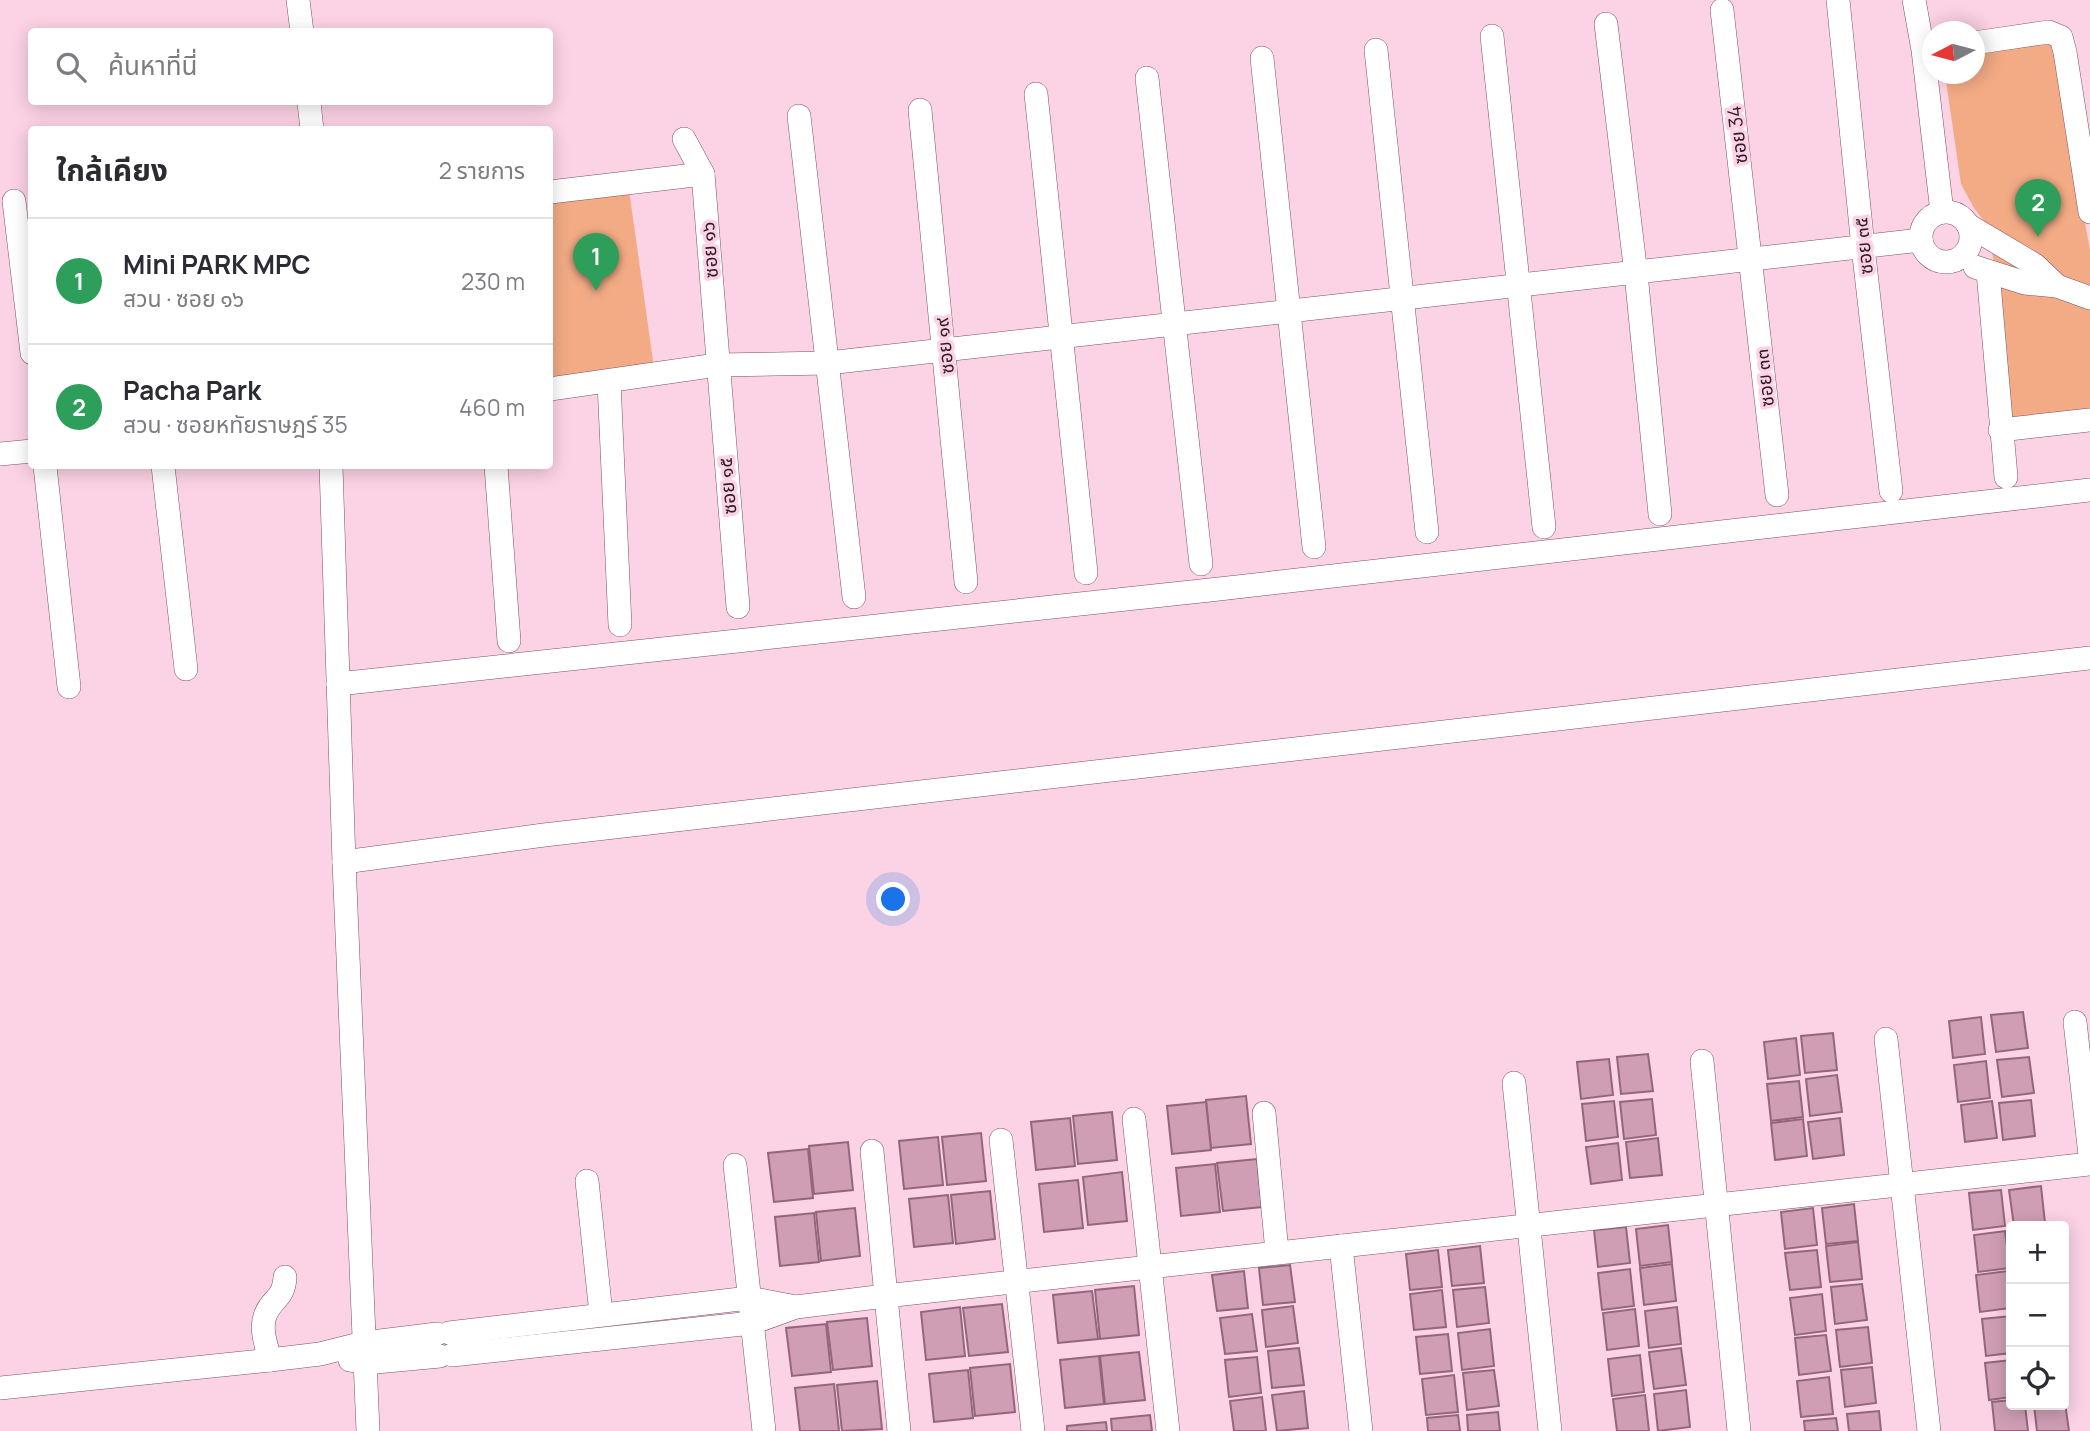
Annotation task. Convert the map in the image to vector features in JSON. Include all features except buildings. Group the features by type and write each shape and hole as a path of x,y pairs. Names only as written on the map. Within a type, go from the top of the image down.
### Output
{"street":[{"path":"298,0 302,28"},
{"name":"ซอย ๓๕","path":"1838,0 1891,491"},
{"path":"1914,0 1922,29"},
{"name":"ซอย 34","path":"1722,10 1751,261"},
{"path":"1606,24 1636,274 1660,514"},
{"path":"1985,42 2049,32 2061,37 2090,212"},
{"path":"1492,36 1544,527"},
{"path":"1376,50 1404,298 1426,533"},
{"path":"1262,58 1314,547"},
{"path":"1147,78 1201,564"},
{"path":"1931,84 1942,212"},
{"path":"1036,94 1086,573"},
{"path":"309,105 312,126"},
{"name":"ซอย ๑๙","path":"920,110 966,582"},
{"path":"799,116 854,597"},
{"name":"ซอย ๑๖","path":"684,139 703,174 717,365"},
{"path":"553,192 703,174"},
{"path":"14,201 28,319"},
{"path":"1968,225 1971,233 1968,248 1957,259 1950,262 1928,255 1921,240 1928,219 1942,212 1958,214 1968,225 2035,265 2057,286"},
{"path":"553,389 717,365 828,363 1921,240"},
{"path":"1957,259 2025,283 2057,286 2090,298"},
{"name":"ซอย ๓๓","path":"1751,261 1777,495"},
{"path":"1988,272 2006,477"},
{"name":"ซอย ๑๕","path":"717,365 737,607"},
{"path":"608,382 620,625"},
{"path":"2000,430 2090,420"},
{"path":"0,454 28,451"},
{"path":"44,469 69,687"},
{"path":"163,469 186,669"},
{"path":"331,469 344,862 368,1431"},
{"path":"496,469 509,641"},
{"path":"338,684 2090,490"},
{"path":"344,862 544,835 2090,658"},
{"path":"2075,1023 2090,1155"},
{"path":"1886,1039 1929,1431"},
{"path":"1702,1061 1739,1431"},
{"path":"1514,1083 1550,1431"},
{"path":"1264,1113 1278,1252"},
{"path":"1134,1119 1168,1431"},
{"path":"1001,1140 1032,1431"},
{"path":"872,1151 899,1431"},
{"path":"735,1164 764,1431"},
{"path":"0,1388 320,1354 365,1353 752,1323 796,1307 886,1296 2090,1164"},
{"path":"587,1181 601,1314"},
{"path":"1341,1246 1361,1431"},
{"path":"271,1360 263,1327 264,1318 268,1308 282,1294 285,1278"},
{"path":"445,1345 601,1314 749,1298 796,1307"}],"shaded area":[{"path":"2052,44 2090,250 2090,412 2011,421 2000,296 1987,225 1961,184 1946,84 1985,84 1985,50"},
{"path":"629,190 656,382 553,394 553,200"}],"place":[{"name":"Pacha Park","path":"2038,237"},
{"name":"Mini PARK MPC","path":"596,291"}]}
